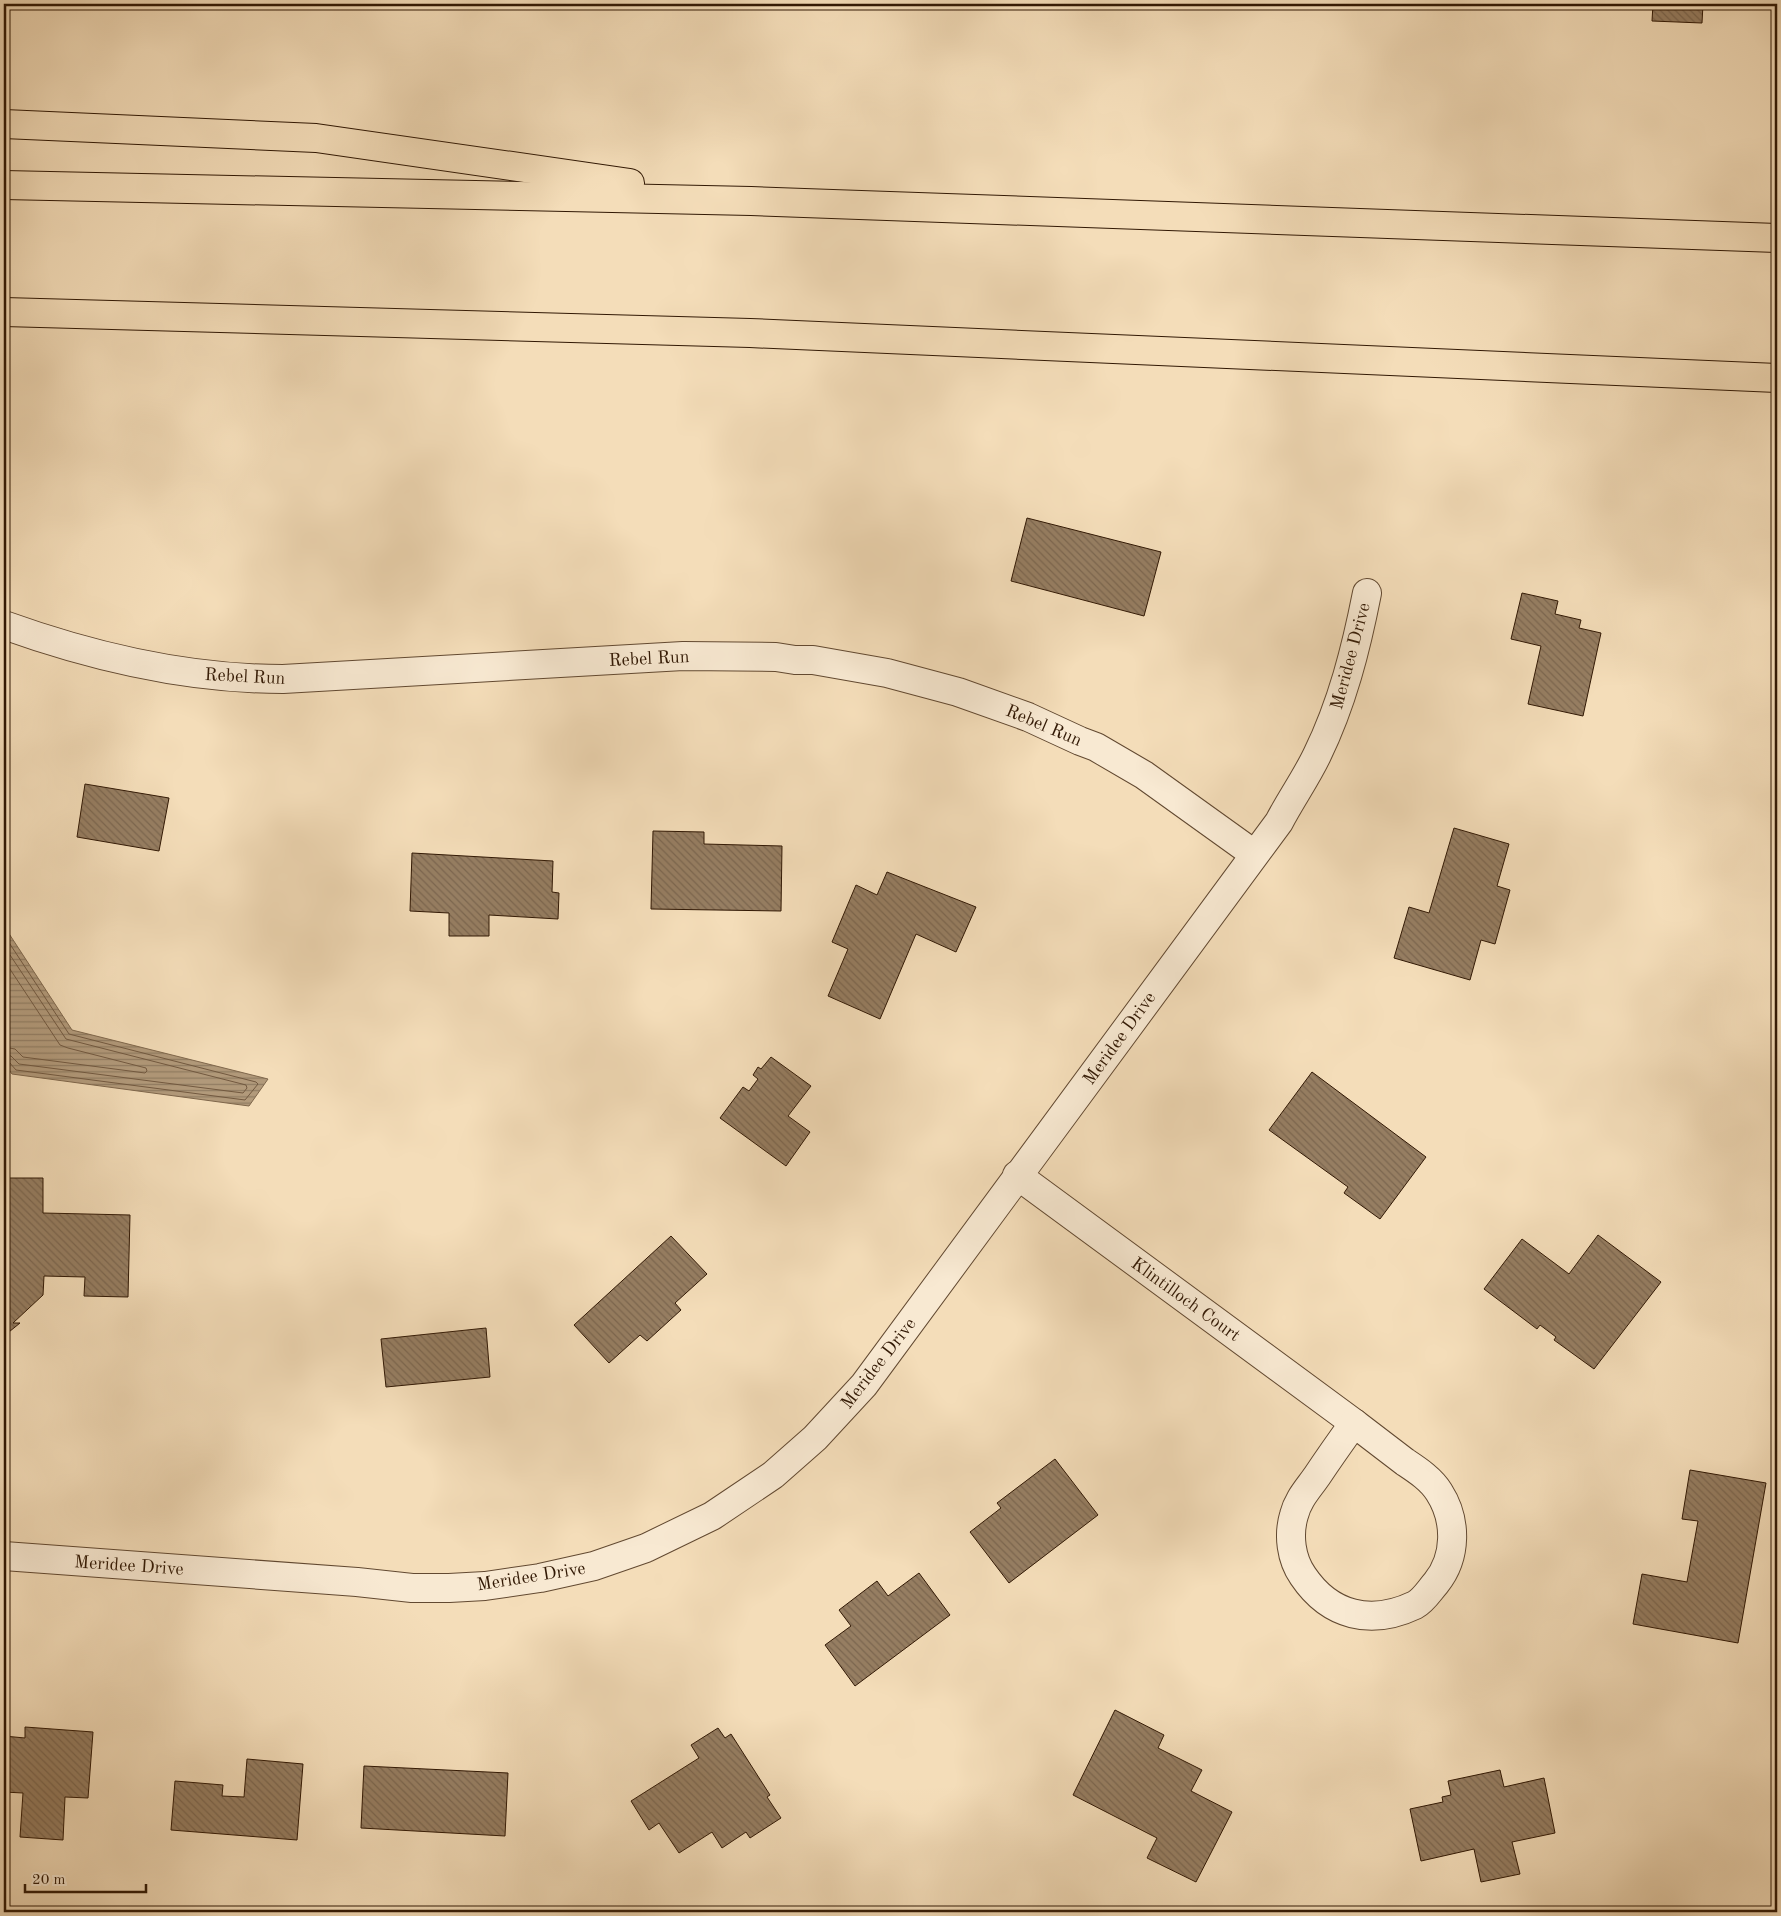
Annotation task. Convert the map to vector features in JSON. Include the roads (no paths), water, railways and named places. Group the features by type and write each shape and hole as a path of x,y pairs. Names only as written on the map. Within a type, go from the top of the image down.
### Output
{"highway":[{"path":"4,124 316,138 750,201"},
{"path":"4,185 750,201 1777,238"},
{"path":"4,312 750,333 1777,378"}],"street":[{"name":"Meridee Drive","path":"4,1556 357,1582 412,1588 485,1586 594,1566 646,1548 712,1516 773,1475 815,1438 864,1385 1279,822 1299,789 1325,738 1345,686 1360,630 1367,593"},
{"name":"Rebel Run","path":"4,625 58,644 76,647 113,659 207,675 245,678 293,678 683,656 776,657 813,660 887,673 958,692 1020,713 1096,747 1144,775 1254,854"},
{"name":"Klintilloch Court","path":"1018,1175 1354,1423 1419,1472 1438,1490 1447,1505 1452,1524 1451,1550 1441,1578 1430,1592 1415,1604 1381,1616 1362,1616 1354,1612 1345,1612 1328,1604 1308,1585 1298,1570 1293,1552 1292,1525 1300,1497 1354,1423"}],"water":[{"path":"4,926 72,1030 268,1079 249,1106 12,1074 4,1063"}]}
